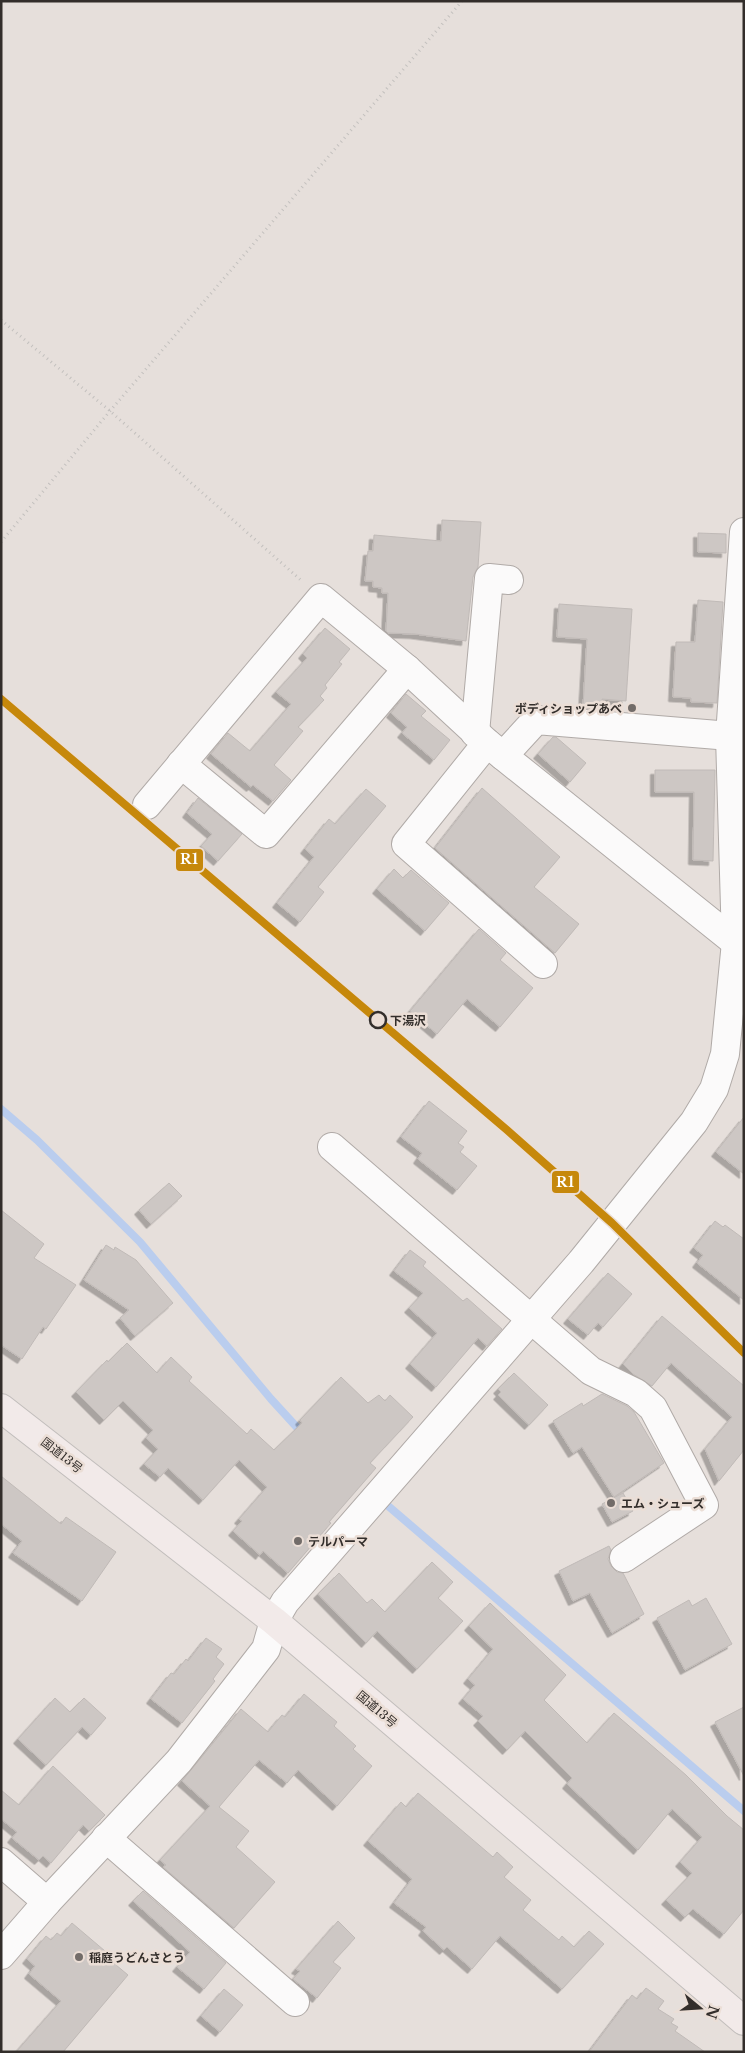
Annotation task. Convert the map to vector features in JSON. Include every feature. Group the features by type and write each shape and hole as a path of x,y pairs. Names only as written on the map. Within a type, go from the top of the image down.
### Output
{"highway":[{"name":"国道13号","path":"1,1408 274,1621 744,2021"}],"street":[{"path":"2,1952 178,1761 266,1649 274,1621 285,1602 581,1262 694,1122 714,1089 725,1054 740,945 730,736 744,532"},
{"path":"488,744 489,578 510,580"},
{"path":"147,805 321,598 407,668 488,744 740,945"},
{"path":"181,764 266,834 407,668"},
{"path":"542,964 406,844 488,744 536,720 730,736"},
{"path":"332,1147 592,1371 636,1393 653,1408 704,1505 624,1558"},
{"path":"106,1838 295,2002"},
{"path":"1,1862 47,1902"}],"path":[{"path":"1,542 110,411 462,1"},
{"path":"1,320 110,411 321,598"}],"building":[{"path":"442,520 481,522 478,567 473,577 466,641 415,634 388,633 386,631 388,593 382,593 382,588 373,587 373,581 365,581 368,551 373,551 374,535 441,541"},
{"path":"698,533 726,534 726,553 698,552"},
{"path":"698,600 723,602 717,703 691,702 691,698 673,697 676,642 695,642"},
{"path":"559,604 632,609 626,701 602,699 602,708 583,707 587,639 557,637"},
{"path":"325,628 350,649 339,662 342,664 325,685 327,688 320,696 324,700 298,727 303,731 274,765 291,780 273,801 253,785 251,787 211,754 228,733 250,751 291,704 276,692 307,658 303,654"},
{"path":"406,694 426,711 421,716 450,740 434,760 402,733 407,727 391,713"},
{"path":"553,737 556,737 586,763 570,782 538,754"},
{"path":"655,770 715,770 713,861 693,860 694,792 655,792"},
{"path":"482,788 560,857 534,887 579,924 555,953 435,848"},
{"path":"366,789 386,806 318,887 324,892 300,922 277,903 314,857 305,849 329,819 335,824"},
{"path":"198,798 242,834 218,861 201,846 212,834 187,813"},
{"path":"394,869 403,878 411,870 449,903 425,931 377,889"},
{"path":"479,929 506,953 500,960 533,988 500,1027 467,999 437,1034 410,1011"},
{"path":"429,1101 467,1131 458,1143 464,1147 460,1152 477,1166 457,1190 418,1159 422,1153 401,1137"},
{"path":"744,1117 744,1174 716,1152"},
{"path":"169,1183 182,1196 151,1224 139,1210"},
{"path":"1,1210 44,1244 34,1258 76,1285 46,1329 43,1327 22,1359 1,1345"},
{"path":"715,1221 723,1227 725,1225 744,1239 744,1300 697,1263 703,1255 694,1248"},
{"path":"106,1245 114,1250 115,1247 136,1260 173,1303 135,1336 120,1318 129,1310 84,1280"},
{"path":"410,1250 426,1262 423,1266 463,1301 467,1298 502,1329 487,1346 478,1338 436,1387 410,1364 437,1333 409,1308 423,1293 394,1271"},
{"path":"608,1273 632,1294 603,1327 598,1323 588,1335 568,1319"},
{"path":"662,1316 744,1386 744,1450 719,1481 705,1449 732,1417 671,1363 652,1386 633,1374 623,1364"},
{"path":"127,1343 157,1373 171,1357 192,1377 189,1381 247,1434 251,1429 274,1450 302,1423 300,1420 341,1377 368,1403 379,1395 385,1401 390,1395 413,1417 370,1463 376,1468 288,1573 263,1551 260,1555 233,1531 242,1521 239,1519 267,1487 239,1460 203,1500 168,1468 160,1477 144,1464 158,1449 146,1438 153,1430 123,1401 104,1420 76,1392 107,1360 108,1362"},
{"path":"514,1373 548,1405 529,1425 498,1395 501,1392 498,1389"},
{"path":"602,1394 627,1406 634,1412 664,1463 614,1497 582,1447 573,1453 553,1421 582,1403 583,1406"},
{"path":"1,1476 61,1524 66,1517 116,1552 82,1601 13,1553 22,1541 1,1524"},
{"path":"623,1493 633,1511 612,1522 602,1504"},
{"path":"609,1546 611,1550 608,1559 611,1566 617,1572 623,1573 644,1614 612,1633 590,1593 573,1601 559,1571"},
{"path":"432,1562 453,1582 438,1598 463,1621 417,1669 377,1631 366,1643 318,1594 339,1573 367,1603 372,1599 385,1612"},
{"path":"706,1598 732,1644 685,1670 657,1618 689,1600 692,1606"},
{"path":"490,1603 566,1675 544,1700 587,1743 614,1713 686,1775 727,1816 744,1830 744,1910 724,1934 693,1909 685,1917 666,1900 692,1873 680,1862 702,1837 672,1809 638,1850 567,1784 572,1778 525,1731 507,1750 478,1721 483,1716 463,1699 475,1685 468,1679 493,1649 469,1626"},
{"path":"206,1638 222,1649 216,1657 224,1664 213,1679 215,1681 182,1723 151,1699 171,1673 174,1674 186,1659 188,1661"},
{"path":"304,1694 337,1722 334,1726 356,1746 353,1749 372,1766 337,1806 298,1770 287,1783 259,1760 219,1807 249,1831 236,1847 275,1882 234,1928 163,1867 166,1865 160,1860 210,1806 182,1781 241,1709 268,1732 282,1715 285,1717"},
{"path":"55,1698 70,1712 84,1698 106,1718 91,1735 82,1727 46,1765 18,1739"},
{"path":"744,1707 744,1776 715,1722"},
{"path":"53,1766 105,1815 89,1831 83,1825 51,1863 43,1856 39,1860 12,1838 17,1832 1,1819 1,1790 19,1805"},
{"path":"418,1793 493,1857 497,1852 513,1867 504,1877 531,1900 523,1910 559,1940 562,1936 574,1947 589,1931 604,1944 562,1989 500,1936 472,1969 447,1947 444,1950 423,1931 426,1927 394,1903 412,1879 368,1841 401,1802 406,1807"},
{"path":"143,1891 226,1963 204,1989 177,1967 190,1952 133,1901"},
{"path":"338,1921 355,1938 333,1962 341,1968 317,1998 293,1979 300,1971 296,1969"},
{"path":"72,1923 105,1951 103,1954 128,1975 63,2052 16,2052 61,2001 29,1974 35,1966 27,1959 46,1936 51,1940 57,1933 61,1936"},
{"path":"646,1988 664,2001 658,2009 674,2019 671,2023 678,2027 675,2031 705,2052 589,2052 632,1995 637,1999"},
{"path":"224,1989 243,2005 220,2032 201,2016"}],"waterway":[{"path":"1,1109 37,1140 140,1242 271,1399 303,1434"},
{"path":"387,1505 744,1811"}],"transit line":[{"name":"R1","path":"1,699 507,1130 612,1223 744,1353"}],"place":[{"name":"ボディショップあべ","path":"632,708"},
{"name":"下湯沢","path":"378,1020"},
{"name":"エム・シューズ","path":"611,1503"},
{"name":"テルパーマ","path":"298,1541"},
{"name":"稲庭うどんさとう","path":"79,1957"}]}
